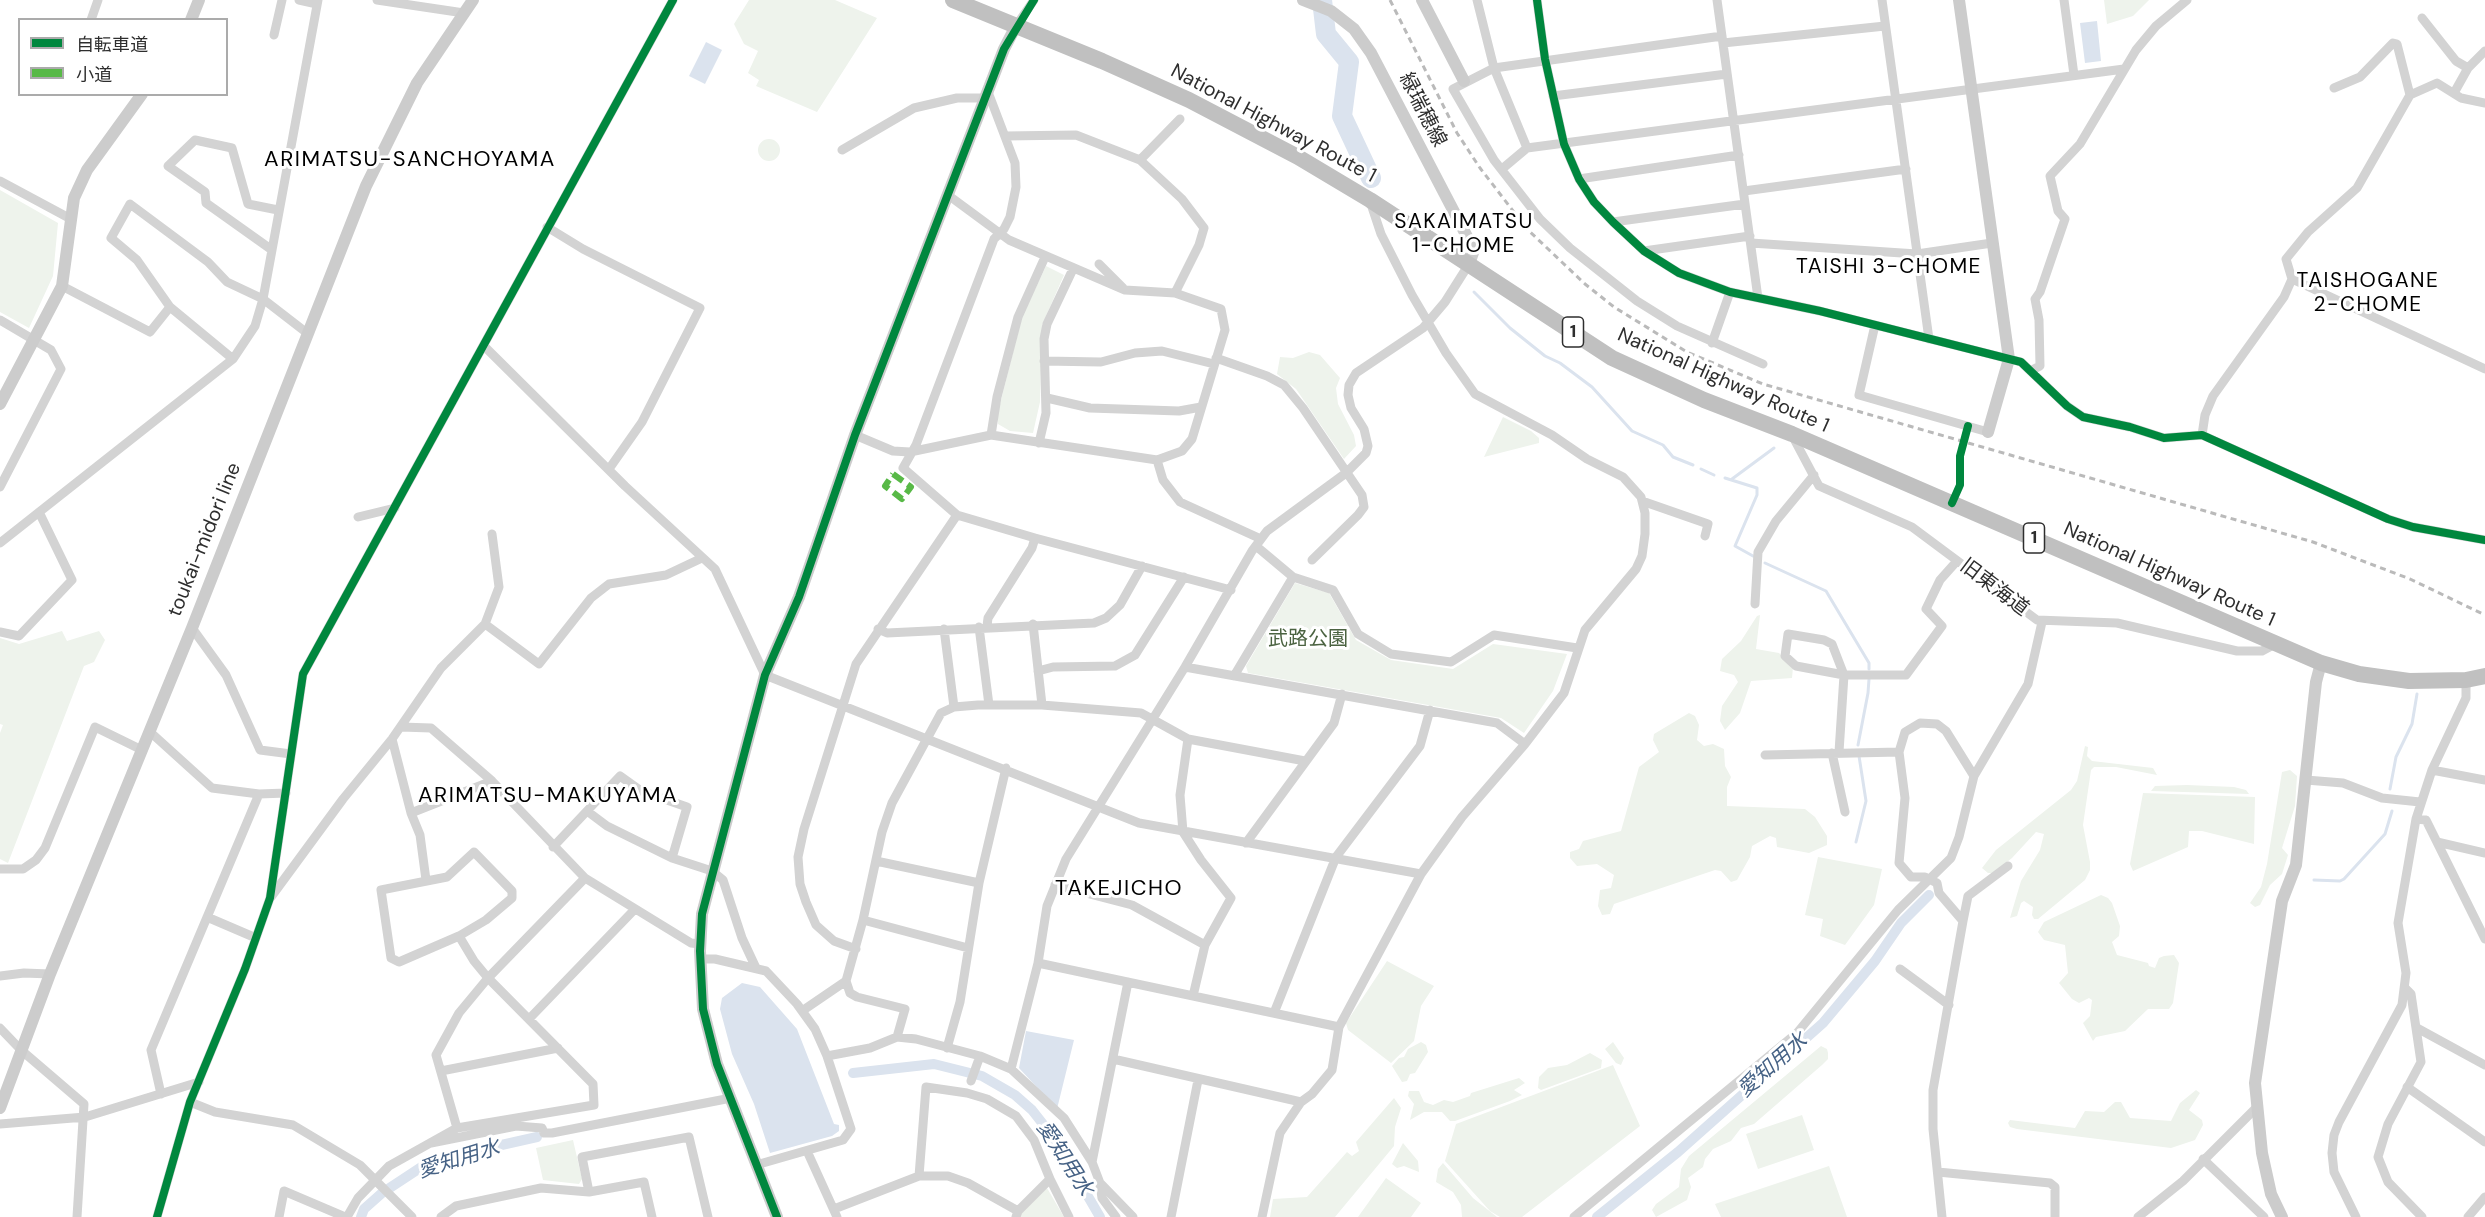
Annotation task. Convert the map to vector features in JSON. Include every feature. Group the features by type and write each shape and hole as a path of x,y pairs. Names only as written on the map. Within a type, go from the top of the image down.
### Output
{"highway":[{"name":"National Highway Route 1","path":"954,0 1189,100 1298,156 1370,200 1612,358 1704,400 1792,435 2321,663 2359,674 2409,681 2466,680 2485,676"}],"street":[{"path":"92,18 98,0"},
{"path":"192,18 199,0"},
{"path":"274,35 282,0"},
{"path":"2,538 39,512 233,359 255,326 263,299 318,2 299,0"},
{"path":"377,0 464,13"},
{"name":"toukai-midori line","path":"0,1108 4,1086 21,1050 192,628 371,176 417,83 473,0"},
{"path":"157,1217 190,1102 270,898 303,674 674,0"},
{"path":"777,1217 717,1064 704,1010 700,944 702,914 765,675 799,597 855,435 986,95 1016,26 1034,0"},
{"name":"緑瑞穂線","path":"1303,0 1326,7 1354,28 1371,53 1474,250 1469,264"},
{"path":"1422,0 1464,81"},
{"path":"1477,0 1494,68 1527,148"},
{"path":"1538,0 1545,60 1553,96 1564,144 1579,179 1594,202 1613,222 1644,251 1679,273 1730,292 1875,325 2021,362 2032,370 2067,406 2083,417 2130,427 2164,438 2202,435 2388,519 2413,527 2485,540"},
{"path":"1717,0 1758,298"},
{"path":"1882,0 1929,339"},
{"path":"1875,325 1859,395 1988,432 2009,359 1959,0"},
{"path":"2064,0 2074,75"},
{"path":"2032,370 2040,366 2039,320 2035,299 2040,292 2065,219 2058,211 2050,176 2079,144 2124,69 2156,26 2187,0"},
{"path":"2422,18 2456,61 2468,68"},
{"path":"1763,364 1677,326 1637,302 1599,273 1540,219 1502,169 1452,89 1494,68 1545,60 1723,40 1885,26"},
{"path":"2334,88 2360,77 2393,43 2397,44 2410,95"},
{"path":"2454,93 2468,68 2485,51"},
{"path":"1502,169 1527,148 2124,69"},
{"path":"1553,96 1728,74"},
{"path":"2202,435 2205,415 2213,396 2284,297 2292,279 2286,259 2308,231 2357,188 2410,95 2437,83 2461,98 2485,103"},
{"path":"986,95 1015,163 1016,187 1011,217 994,239 916,445 903,468 957,514 1035,538 1231,590"},
{"path":"842,150 914,108 957,98 986,95"},
{"path":"2,396 35,340 62,286 69,218 74,198 87,170 141,96"},
{"path":"1140,160 1180,119"},
{"path":"1005,136 1076,135 1140,160 1182,199 1204,228 1199,245 1175,292"},
{"path":"272,250 206,203 205,192 168,166 195,140 232,148 248,204 278,210"},
{"path":"1579,179 1739,155"},
{"path":"1744,192 1906,169"},
{"path":"0,181 69,218"},
{"path":"855,435 893,451 910,452 991,435 1157,460 1182,451 1188,445 1225,330 1221,309 1175,292 1125,290 1073,269 1000,234 948,195"},
{"path":"1262,1217 1280,1133 1301,1102 1312,1094 1332,1070 1339,1027 1421,874 1462,817 1525,744 1564,693 1577,648 1585,630 1599,609 1629,580 1642,556 1645,534 1642,501 1633,486 1623,477 1587,459 1552,435 1475,394 1428,323 1381,234 1370,200"},
{"path":"233,359 170,307 137,260 111,238 130,204 208,262 227,282 263,299 307,333"},
{"path":"1613,222 1745,204"},
{"path":"547,227 583,249 700,308 642,422 609,469"},
{"path":"1644,251 1750,240 1917,254 1992,243"},
{"path":"991,435 997,397 1018,317 1045,256"},
{"path":"1100,264 1125,290"},
{"path":"1011,1069 1038,963 1047,906 1055,885 1098,806 1267,531 1346,473 1366,453 1368,446 1364,429 1351,408 1348,395 1349,385 1356,373 1428,323 1469,264"},
{"path":"1039,443 1042,437 1047,398 1044,361 1047,324 1073,269"},
{"path":"2292,279 2392,328 2485,369"},
{"path":"62,286 150,332 170,307"},
{"path":"1712,342 1730,292"},
{"path":"0,320 51,350 61,369 0,487"},
{"path":"484,346 714,569 765,675 1006,768 1139,823 1421,874"},
{"path":"1044,361 1101,362 1135,353 1162,351 1215,361 1267,376 1284,385 1303,408 1362,495 1364,507 1312,560"},
{"path":"1047,398 1090,408 1179,411 1201,407"},
{"name":"旧東海道","path":"1792,435 1819,486 1912,528 2042,622 2117,623 2237,651 2262,651 2275,644"},
{"path":"1157,460 1163,480 1180,502 1259,542 1293,577 1333,590 1358,634 1391,654 1451,662 1494,635 1577,648"},
{"path":"1755,604 1758,552 1776,521 1814,475"},
{"path":"1642,501 1708,524 1705,536"},
{"path":"358,517 395,508"},
{"path":"0,632 19,636 72,580 39,512"},
{"path":"856,949 834,941 816,924 800,884 798,857 804,829 856,664 957,514"},
{"path":"270,898 343,799 401,727 416,701 441,668 485,624 499,586 492,534"},
{"path":"988,705 983,627 1035,538"},
{"path":"485,624 539,664 591,598 609,584 666,575 702,558"},
{"path":"1845,812 1835,752 1844,675 1832,644 1824,640 1788,634 1785,656 1796,666 1844,675 1906,675 1942,626 1926,609 1940,580 1957,561"},
{"path":"878,629 887,633 1033,624 1081,624 1106,618 1120,605 1142,566"},
{"path":"1038,671 1053,667 1114,666 1135,655 1184,577"},
{"path":"1234,676 1236,669 1293,577"},
{"path":"1574,1217 1659,1150 1797,1033 1898,910 1951,858 1959,837 1974,776 2028,684 2042,622"},
{"path":"1033,624 1042,705"},
{"path":"192,628 226,675 260,750 291,754"},
{"path":"944,629 954,707"},
{"path":"2282,1217 2271,1194 2262,1153 2255,1083 2278,922 2282,902 2296,865 2316,682 2321,663"},
{"path":"1185,667 1497,723 1525,744"},
{"path":"2356,1217 2334,1172 2332,1153 2334,1135 2338,1122 2402,1005 2406,989 2398,923 2416,819 2432,770 2466,698 2466,680"},
{"path":"1246,843 1335,723 1342,694"},
{"path":"897,1037 905,1009 857,997 850,993 846,981 863,920 882,831 892,803 941,713 954,707 1042,705 1141,713 1188,739 1305,761"},
{"path":"1274,1013 1336,857 1420,746 1430,710"},
{"path":"1963,921 1932,879 1911,877 1899,863 1905,798 1899,752 1900,740 1911,726 1937,724 1946,731 1974,776"},
{"path":"0,869 23,869 36,860 45,848 95,727 142,750"},
{"path":"401,727 432,728 492,781 585,878 691,943 700,944"},
{"path":"149,731 212,789 259,794 286,793"},
{"path":"392,739 411,813 420,835 426,880"},
{"path":"1188,739 1180,795 1183,832 1200,860 1232,898 1205,945 1194,996"},
{"path":"1766,755 1899,752"},
{"path":"947,1048 960,1002 980,883 1006,768"},
{"path":"2432,770 2485,780"},
{"path":"553,847 620,776 641,791 687,807 672,858"},
{"path":"2306,780 2343,783 2382,798 2421,802"},
{"path":"411,813 492,781"},
{"path":"161,1094 151,1050 259,794"},
{"path":"587,810 608,826 672,858 712,871 723,880 742,938 756,968"},
{"path":"2416,819 2426,820 2485,939"},
{"path":"2437,842 2485,853"},
{"path":"474,852 512,891 512,898 486,921 459,936 399,962 391,958 381,890 426,880 447,877 474,852"},
{"path":"876,861 980,883"},
{"path":"1942,1217 1933,1129 1933,1090 1963,921 1968,896 2008,866"},
{"path":"457,1128 436,1055 459,1013 488,978 585,878"},
{"path":"1055,885 1132,905 1205,945"},
{"path":"529,1019 635,909"},
{"path":"207,917 256,938"},
{"path":"863,920 968,948"},
{"path":"279,1217 284,1191 346,1217 358,1198 377,1180 427,1144 457,1128 594,1105 593,1084 488,978 474,961 459,936"},
{"path":"701,959 766,971 802,1011 815,1029 827,1056 850,1129 843,1140 756,1165"},
{"path":"1038,963 1339,1027"},
{"path":"1900,969 1949,1005"},
{"path":"0,976 24,973 50,974"},
{"path":"802,1011 846,981"},
{"path":"1092,1162 1128,982"},
{"path":"2406,989 2411,994 2421,1062 2388,1124 2378,1157 2388,1182 2422,1217"},
{"path":"0,1028 21,1050 84,1104 85,1117 77,1217"},
{"path":"2417,1028 2485,1065"},
{"path":"827,1056 870,1048 897,1037 980,1056 1011,1069 1064,1118 1092,1162 1100,1183 1102,1198 1116,1217"},
{"path":"441,1071 558,1048"},
{"path":"971,1081 980,1056"},
{"path":"1113,1059 1301,1102"},
{"path":"1171,1217 1198,1080"},
{"path":"0,1124 85,1117 199,1082"},
{"path":"919,1176 926,1087 987,1099 1016,1116 1034,1140 1069,1217"},
{"path":"2407,1087 2485,1142"},
{"path":"427,1144 516,1126 542,1128 544,1133 552,1133 731,1098"},
{"path":"190,1102 215,1112 293,1125 331,1146 377,1180 412,1217"},
{"path":"2138,1217 2183,1181 2256,1108"},
{"path":"590,1192 582,1157 689,1137 708,1217"},
{"path":"807,1150 835,1213 919,1176 948,1176 968,1183 1017,1214 1050,1179"},
{"path":"2203,1160 2264,1217"},
{"path":"1938,1172 2050,1183 2055,1187 2055,1217"},
{"path":"441,1217 456,1206 541,1188 590,1192 644,1182 652,1217"},
{"path":"1100,1183 1133,1217"},
{"path":"2468,1217 2485,1197"}],"green space":[{"path":"749,0 835,0 877,18 817,112 756,86 759,80 748,73 758,51 744,44 734,24"},
{"path":"2104,0 2149,0 2133,16 2107,24"},
{"path":"769,139 777,142 780,150 777,158 769,161 761,158 758,150 761,142"},
{"path":"0,190 58,223 53,276 29,328 0,312"},
{"path":"1046,266 1064,275 1042,325 1040,402 1033,433 1010,431 998,424 998,412 1022,317"},
{"path":"1309,352 1320,355 1340,378 1336,388 1338,404 1354,435 1356,446 1344,459 1296,389 1277,374 1280,357 1293,358"},
{"path":"1503,417 1531,431 1539,438 1539,443 1484,457"},
{"name":"武路公園","path":"1295,583 1329,593 1356,640 1391,660 1453,669 1493,644 1567,654 1553,691 1524,733 1501,718 1248,673 1246,666"},
{"path":"1760,615 1756,649 1779,653 1793,667 1792,678 1751,681 1740,713 1725,730 1720,721 1722,706 1738,682 1734,675 1720,671 1722,659 1741,641 1757,616"},
{"path":"62,631 67,641 99,631 105,640 94,662 84,666 8,863 0,859 0,733 3,725 0,724 0,638 19,644"},
{"path":"1689,713 1695,716 1699,725 1697,740 1704,746 1713,744 1724,749 1725,766 1731,777 1727,787 1727,806 1805,809 1815,817 1827,836 1827,845 1809,853 1777,847 1776,838 1770,836 1752,846 1750,857 1737,880 1731,882 1721,871 1715,870 1614,904 1610,914 1602,915 1598,906 1600,890 1611,888 1614,875 1597,864 1577,866 1570,858 1570,852 1579,849 1583,841 1621,831 1639,767 1659,752 1653,740 1654,734"},
{"path":"2085,746 2088,747 2087,756 2092,761 2153,768 2157,775 2116,767 2094,767 2091,770 2083,825 2090,862 2090,870 2085,880 2038,919 2034,919 2032,915 2033,907 2024,901 2021,903 2017,916 2010,918 2021,881 2040,850 2044,834 2036,832 2012,858 1993,873 1988,873 1982,868 1996,850 2071,790 2077,781"},
{"path":"2290,770 2297,776 2295,806 2282,848 2288,855 2282,874 2270,885 2260,905 2255,907 2250,903 2261,887 2267,864 2282,772"},
{"path":"2155,786 2234,787 2246,790 2249,794 2151,791"},
{"path":"2143,793 2255,797 2254,844 2202,831 2189,831 2188,847 2133,871 2130,864"},
{"path":"1818,857 1882,869 1874,905 1845,945 1820,936 1823,919 1805,915"},
{"path":"2101,895 2112,903 2120,926 2119,936 2112,942 2117,955 2148,963 2149,966 2155,968 2159,958 2164,956 2174,955 2179,963 2173,1003 2169,1009 2148,1009 2125,1031 2096,1037 2093,1041 2083,1023 2090,1016 2092,1000 2089,998 2079,1003 2072,999 2059,983 2068,973 2065,945 2044,940 2038,932 2044,922"},
{"path":"1387,961 1434,986 1421,1006 1414,1041 1391,1063 1348,1030 1346,1023"},
{"path":"1421,1042 1426,1045 1428,1052 1415,1073 1410,1074 1407,1081 1402,1082 1392,1066 1399,1058 1404,1057 1408,1049"},
{"path":"1613,1042 1624,1058 1621,1065 1616,1063 1605,1049"},
{"path":"1821,1046 1827,1049 1828,1059 1754,1124 1741,1128 1731,1141 1713,1149 1705,1159 1703,1167 1688,1178 1691,1187 1687,1200 1656,1217 1652,1210 1656,1204 1679,1187 1681,1169 1689,1156"},
{"path":"1590,1053 1602,1060 1601,1068 1541,1090 1538,1088 1539,1077 1548,1068 1567,1065"},
{"path":"1613,1065 1640,1126 1522,1217 1500,1217 1490,1211 1445,1161 1456,1124"},
{"path":"1519,1078 1525,1083 1514,1090 1522,1095 1510,1101 1455,1121 1450,1121 1442,1112 1424,1112 1410,1120 1414,1104 1408,1096 1409,1091 1419,1091 1424,1102 1433,1105 1444,1100 1453,1102 1470,1096 1471,1093"},
{"path":"2196,1090 2200,1093 2189,1110 2202,1120 2203,1125 2195,1140 2171,1148 2017,1129 2010,1127 2008,1123 2010,1120 2075,1128 2085,1111 2104,1112 2115,1102 2121,1102 2130,1118 2171,1121 2180,1103"},
{"path":"1394,1098 1401,1108 1395,1127 1394,1146 1335,1217 1270,1217 1273,1199 1307,1197 1347,1152 1352,1156 1359,1151 1356,1142"},
{"path":"1802,1115 1814,1150 1758,1169 1746,1134"},
{"path":"573,1140 582,1179 579,1184 543,1180 536,1148"},
{"path":"1403,1143 1418,1161 1419,1172 1404,1166 1397,1168 1392,1164"},
{"path":"1443,1163 1473,1198 1497,1217 1462,1217 1461,1205 1453,1192 1436,1182 1438,1169"},
{"path":"1829,1166 1847,1217 1721,1217 1715,1204"},
{"path":"1386,1178 1421,1203 1411,1217 1358,1217"},
{"path":"1047,1188 1064,1217 1019,1217 1021,1212"}],"shaded area":[{"path":"2097,21 2101,61 2085,63 2080,23"},
{"path":"706,42 722,50 705,84 689,76"},
{"path":"742,983 760,987 797,1029 834,1124 839,1125 839,1131 832,1136 770,1153 754,1104 732,1054 720,1009 722,998"},
{"path":"1026,1031 1074,1040 1057,1109 1019,1068"}],"waterway":[{"path":"1322,0 1326,34 1349,62 1342,116 1371,178"},
{"path":"1474,292 1510,328 1545,356 1560,363 1592,387 1632,431 1663,445 1673,457 1693,465"},
{"path":"1732,479 1774,448"},
{"path":"1701,469 1714,475"},
{"path":"1725,478 1757,488 1757,495 1735,546 1753,556"},
{"path":"1765,563 1826,591 1869,663 1869,669"},
{"path":"1858,745 1869,679"},
{"path":"2390,789 2396,757 2412,724 2417,694"},
{"path":"1856,842 1866,801 1859,756"},
{"path":"2314,880 2340,881 2344,879 2385,834 2392,811"},
{"name":"愛知用水","path":"1597,1217 1678,1152 1823,1023 1875,961 1901,923 1929,895"},
{"name":"愛知用水","path":"853,1073 934,1064 982,1076 1015,1095 1032,1110 1054,1138 1100,1217"},
{"name":"愛知用水","path":"361,1217 364,1209 382,1193 423,1166 457,1155 537,1137"}],"railway":[{"path":"1390,0 1457,133 1480,168 1527,229 1585,284 1614,307 1687,352 1763,384 2313,542 2410,579 2485,615"}],"marked path":[{"path":"893,474 911,487 902,499 885,486 893,474"}],"cycle path":[{"path":"157,1217 190,1102 245,969 270,898 303,674 673,0"},
{"path":"777,1217 717,1064 703,1009 700,951 702,914 765,675 799,597 855,435 1004,49 1034,0"},
{"path":"1537,0 1545,59 1564,144 1579,179 1594,202 1613,222 1644,251 1679,273 1730,292 1820,311 2021,362 2067,406 2083,417 2130,427 2164,438 2202,435 2388,519 2413,527 2485,540"},
{"path":"1952,503 1960,485 1960,456 1968,426"}],"district":[{"name":"ARIMATSU-SANCHOYAMA","path":"410,160"},
{"name":"SAKAIMATSU 1-CHOME","path":"1464,234"},
{"name":"TAISHI 3-CHOME","path":"1889,267"},
{"name":"TAISHOGANE 2-CHOME","path":"2368,293"},
{"name":"ARIMATSU-MAKUYAMA","path":"548,796"},
{"name":"TAKEJICHO","path":"1119,889"}]}
